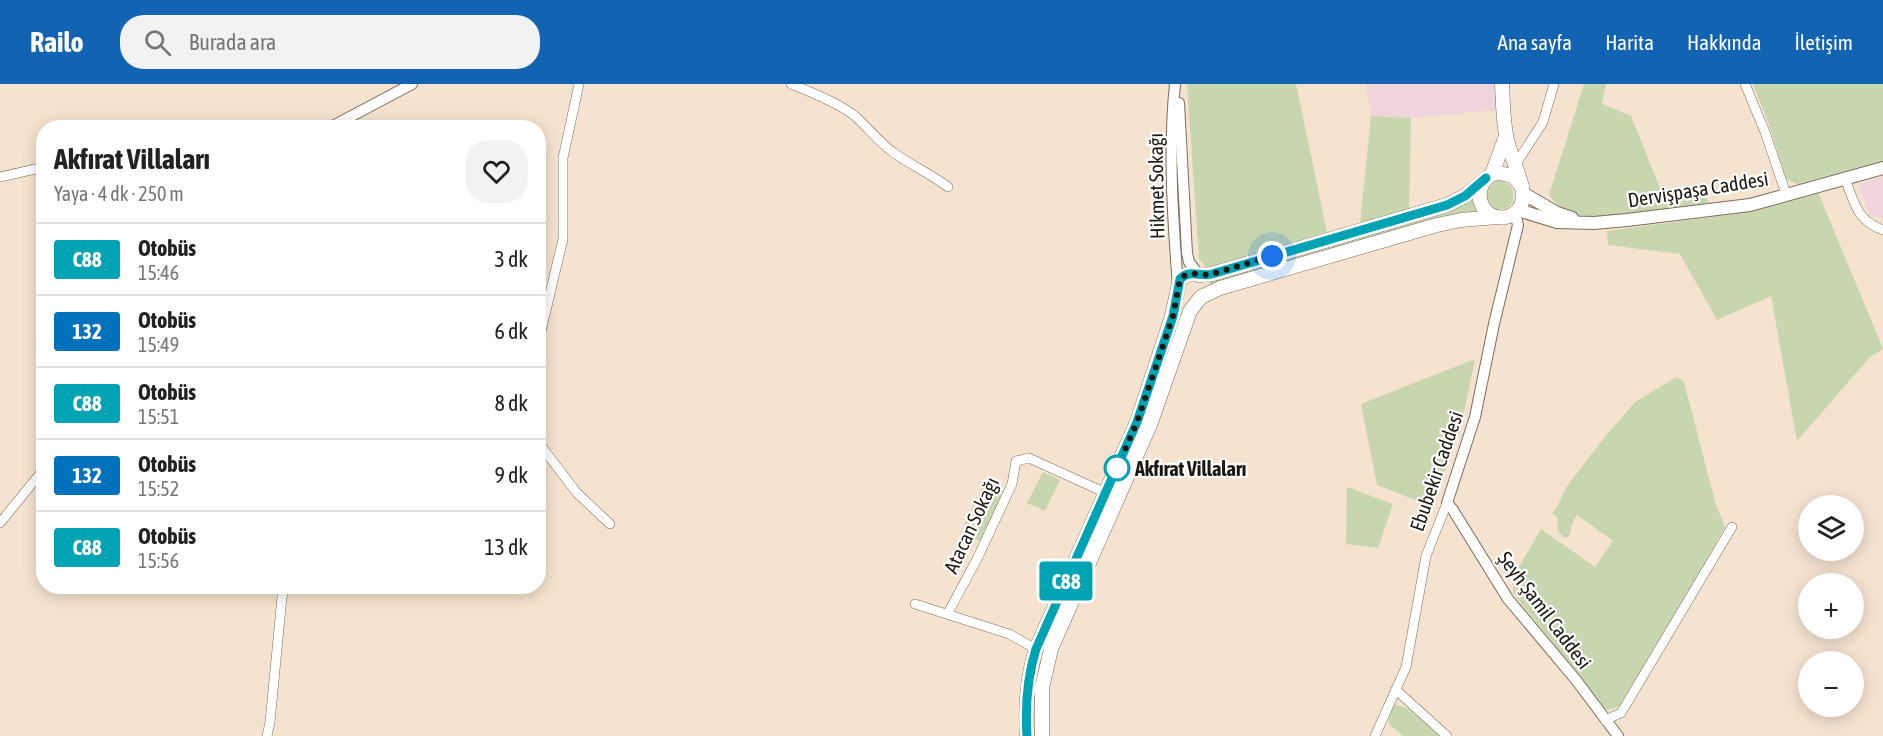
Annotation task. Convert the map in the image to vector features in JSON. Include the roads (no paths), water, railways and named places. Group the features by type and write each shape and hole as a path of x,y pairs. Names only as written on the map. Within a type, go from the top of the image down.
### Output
{"main road":[{"path":"1178,287 1181,296 1188,300 1198,299 1214,290 1437,225 1461,220 1505,217 1516,211 1522,204 1523,190 1506,136 1502,84"},
{"path":"1497,217 1485,211 1479,198 1482,184 1489,176 1506,136"},
{"name":"Dervişpaşa Caddesi","path":"1516,211 1557,222 1594,223 1627,220 1750,205 1883,168"},
{"path":"1027,736 1026,699 1036,649 1140,411 1173,316 1180,279 1187,273 1212,274 1432,210 1465,196 1489,176 1499,173 1513,176 1523,190 1565,217 1594,223"},
{"path":"1042,736 1042,688 1051,649 1150,425 1190,311 1202,297 1206,285 1199,275"}],"street":[{"path":"344,120 412,84"},
{"path":"546,310 563,238 562,158 579,84"},
{"path":"791,84 820,96 855,116 867,130 894,153 948,187"},
{"name":"Hikmet Sokağı","path":"1175,84 1180,112 1187,253 1189,262 1199,275"},
{"name":"Hikmet Sokağı","path":"1175,84 1173,183 1178,287"},
{"path":"1514,166 1543,122 1554,84"},
{"path":"1746,84 1786,195"},
{"path":"0,177 36,169"},
{"path":"1845,178 1859,213 1869,225 1883,230"},
{"name":"Ebubekir Caddesi","path":"1375,736 1406,667 1426,556 1447,503 1475,417 1494,324 1513,253 1518,225 1516,211"},
{"path":"546,452 577,493 610,524"},
{"name":"Atacan Sokağı","path":"948,614 1012,484 1016,461 1029,458 1106,493"},
{"path":"0,524 36,479"},
{"name":"Şeyh Şamil Caddesi","path":"1447,503 1508,599 1576,680 1618,736"},
{"path":"1605,720 1621,713 1732,527"},
{"path":"267,736 283,594"},
{"path":"915,604 1009,634 1036,649"},
{"path":"1396,690 1447,736"}],"place":[{"name":"Akfırat Villaları","path":"1117,468"}]}
